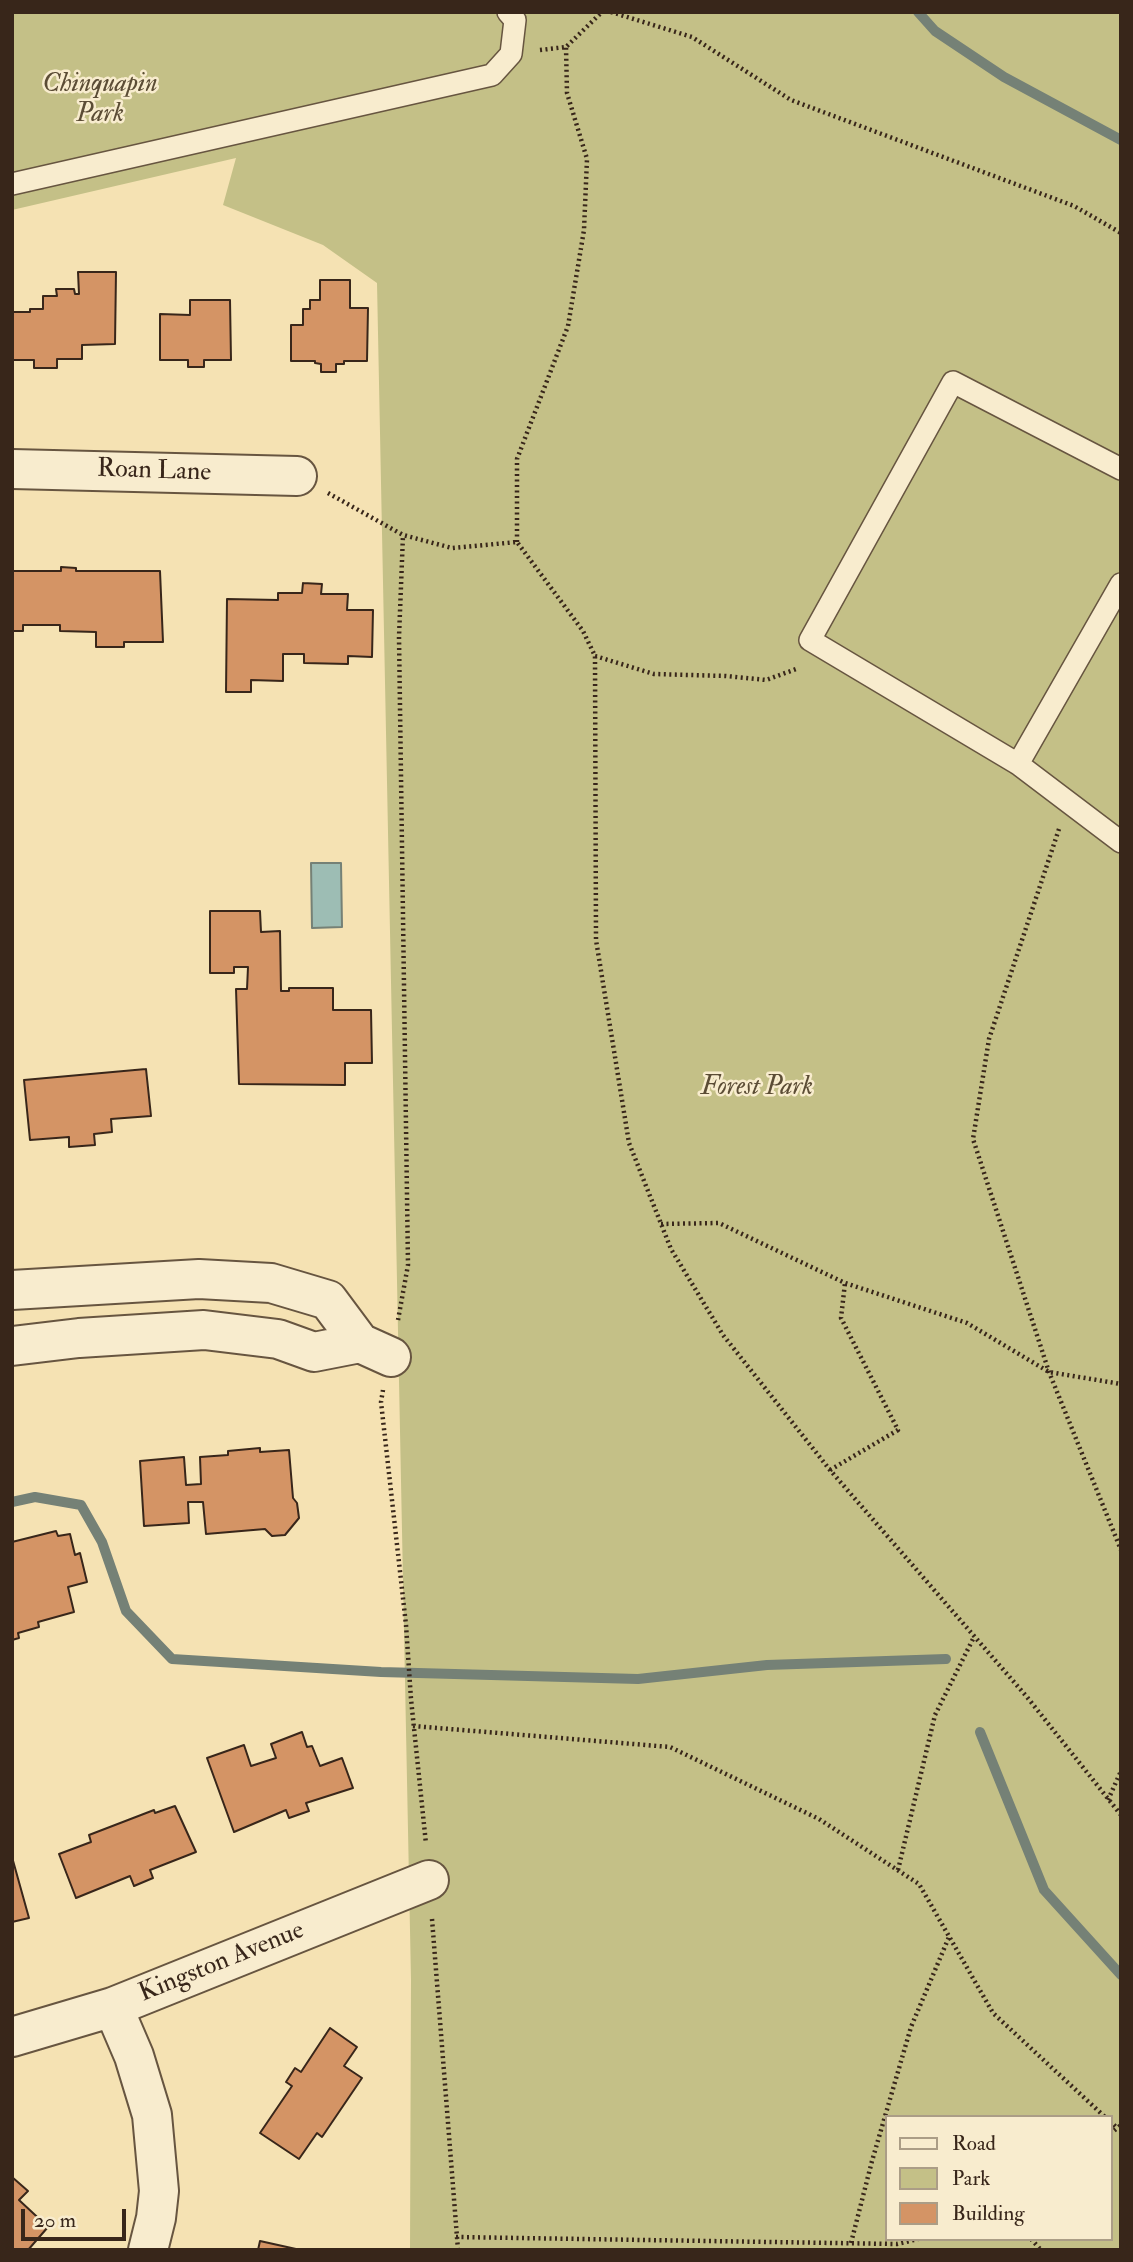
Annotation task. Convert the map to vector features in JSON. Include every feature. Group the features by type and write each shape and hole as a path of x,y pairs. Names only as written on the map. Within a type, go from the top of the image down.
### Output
{"street":[{"name":"Roan Lane","path":"12,469 297,476"},
{"path":"12,1290 200,1279 271,1283 328,1300 375,1350"},
{"path":"12,1346 79,1338 204,1330 278,1339 314,1352 375,1350"},
{"name":"Kingston Avenue","path":"12,2036 113,2007 429,1880"},
{"path":"113,2007 134,2056 152,2115 159,2190 148,2250"}],"lane":[{"path":"12,184 492,75 511,54 515,20 509,12"},
{"path":"1121,469 953,382 810,640 1018,764 1121,842"},
{"path":"1018,764 1121,584"}],"path":[{"path":"602,12 566,47 567,93 587,159 584,230 568,326 516,459 517,542 583,631 595,656 596,940 629,1143 671,1249 723,1335 830,1470 1027,1697 1121,1815"},
{"path":"611,12 692,37 791,100 1074,206 1121,233"},
{"path":"297,476 403,535 452,548 517,542"},
{"path":"403,535 399,637 408,1265 375,1350 406,1625 458,2250"},
{"path":"595,656 654,674 766,680 836,654"},
{"path":"1068,802 989,1039 972,1139 1049,1372 1121,1550"},
{"path":"661,1224 719,1223 845,1283 967,1323 1049,1372 1121,1384"},
{"path":"830,1470 898,1430 841,1318 845,1283"},
{"path":"898,1870 935,1715 974,1637"},
{"path":"413,1726 670,1747 819,1819 919,1884 993,2013 1103,2115"},
{"path":"1108,1800 1121,1771"},
{"path":"885,2115 911,2027 949,1936"},
{"path":"851,2243 884,2120"},
{"path":"456,2237 897,2244 910,2241"}],"green space":[{"name":"Forest Park","path":"12,12 1121,12 1121,2250 410,2250 411,1980 377,283 323,245 223,205 236,158 12,210"}],"water":[{"path":"311,863 341,863 342,927 312,928"}],"building":[{"path":"78,272 116,272 115,344 82,345 82,359 57,359 57,368 34,368 34,360 12,360 12,312 43,309 43,296 57,296 56,289 74,289 75,294 79,294"},
{"path":"320,280 350,280 350,308 368,308 367,361 344,361 344,364 336,364 336,372 321,372 321,364 315,361 291,361 291,325 303,325 303,309 310,309 310,300 320,300"},
{"path":"190,300 230,300 231,360 204,360 204,367 188,367 188,360 160,360 160,314 190,315"},
{"path":"61,567 76,568 76,571 160,571 163,642 124,642 124,647 96,647 96,632 60,631 60,625 23,625 23,631 12,631 12,571 61,571"},
{"path":"303,583 322,584 321,594 348,594 347,610 373,610 372,657 348,656 348,664 304,663 304,654 283,654 283,681 251,680 251,692 226,692 227,599 278,600 278,593 302,593"},
{"path":"210,911 260,911 261,932 280,931 281,991 289,991 289,988 333,988 333,1010 371,1010 372,1063 345,1063 345,1085 239,1084 236,989 247,989 248,967 234,967 234,973 210,973"},
{"path":"146,1069 151,1116 111,1119 112,1132 94,1134 95,1145 69,1147 69,1137 30,1140 24,1080"},
{"path":"260,1448 260,1452 289,1450 293,1498 297,1503 299,1518 285,1535 272,1536 265,1529 206,1534 203,1502 188,1502 189,1523 144,1526 140,1461 184,1457 186,1485 201,1484 200,1457 228,1455 228,1451"},
{"path":"56,1531 58,1536 70,1534 75,1555 80,1553 87,1582 68,1587 74,1612 38,1622 39,1627 18,1633 19,1638 12,1640 12,1542"},
{"path":"302,1732 307,1747 312,1746 320,1766 342,1758 353,1788 306,1803 309,1811 289,1818 286,1810 234,1832 207,1758 244,1745 251,1766 276,1758 271,1744"},
{"path":"175,1806 196,1852 150,1870 153,1878 134,1886 130,1876 76,1898 59,1854 91,1842 89,1835 154,1810 155,1813"},
{"path":"12,1857 29,1918 12,1922"},
{"path":"330,2028 357,2047 344,2066 362,2078 322,2137 317,2133 299,2159 260,2133 292,2086 286,2082 295,2068 301,2072"},
{"path":"12,2177 28,2191 19,2200 48,2227 28,2250 12,2250"},
{"path":"260,2241 296,2249 296,2250 258,2250"}],"waterway":[{"path":"918,12 935,31 1004,77 1121,140"},
{"path":"12,1502 35,1497 81,1505 102,1542 126,1611 172,1659 381,1672 638,1679 767,1665 946,1659"},
{"path":"980,1732 1044,1890 1121,1975"}],"park label":[{"name":"Chinquapin Park","path":"100,100"}]}
